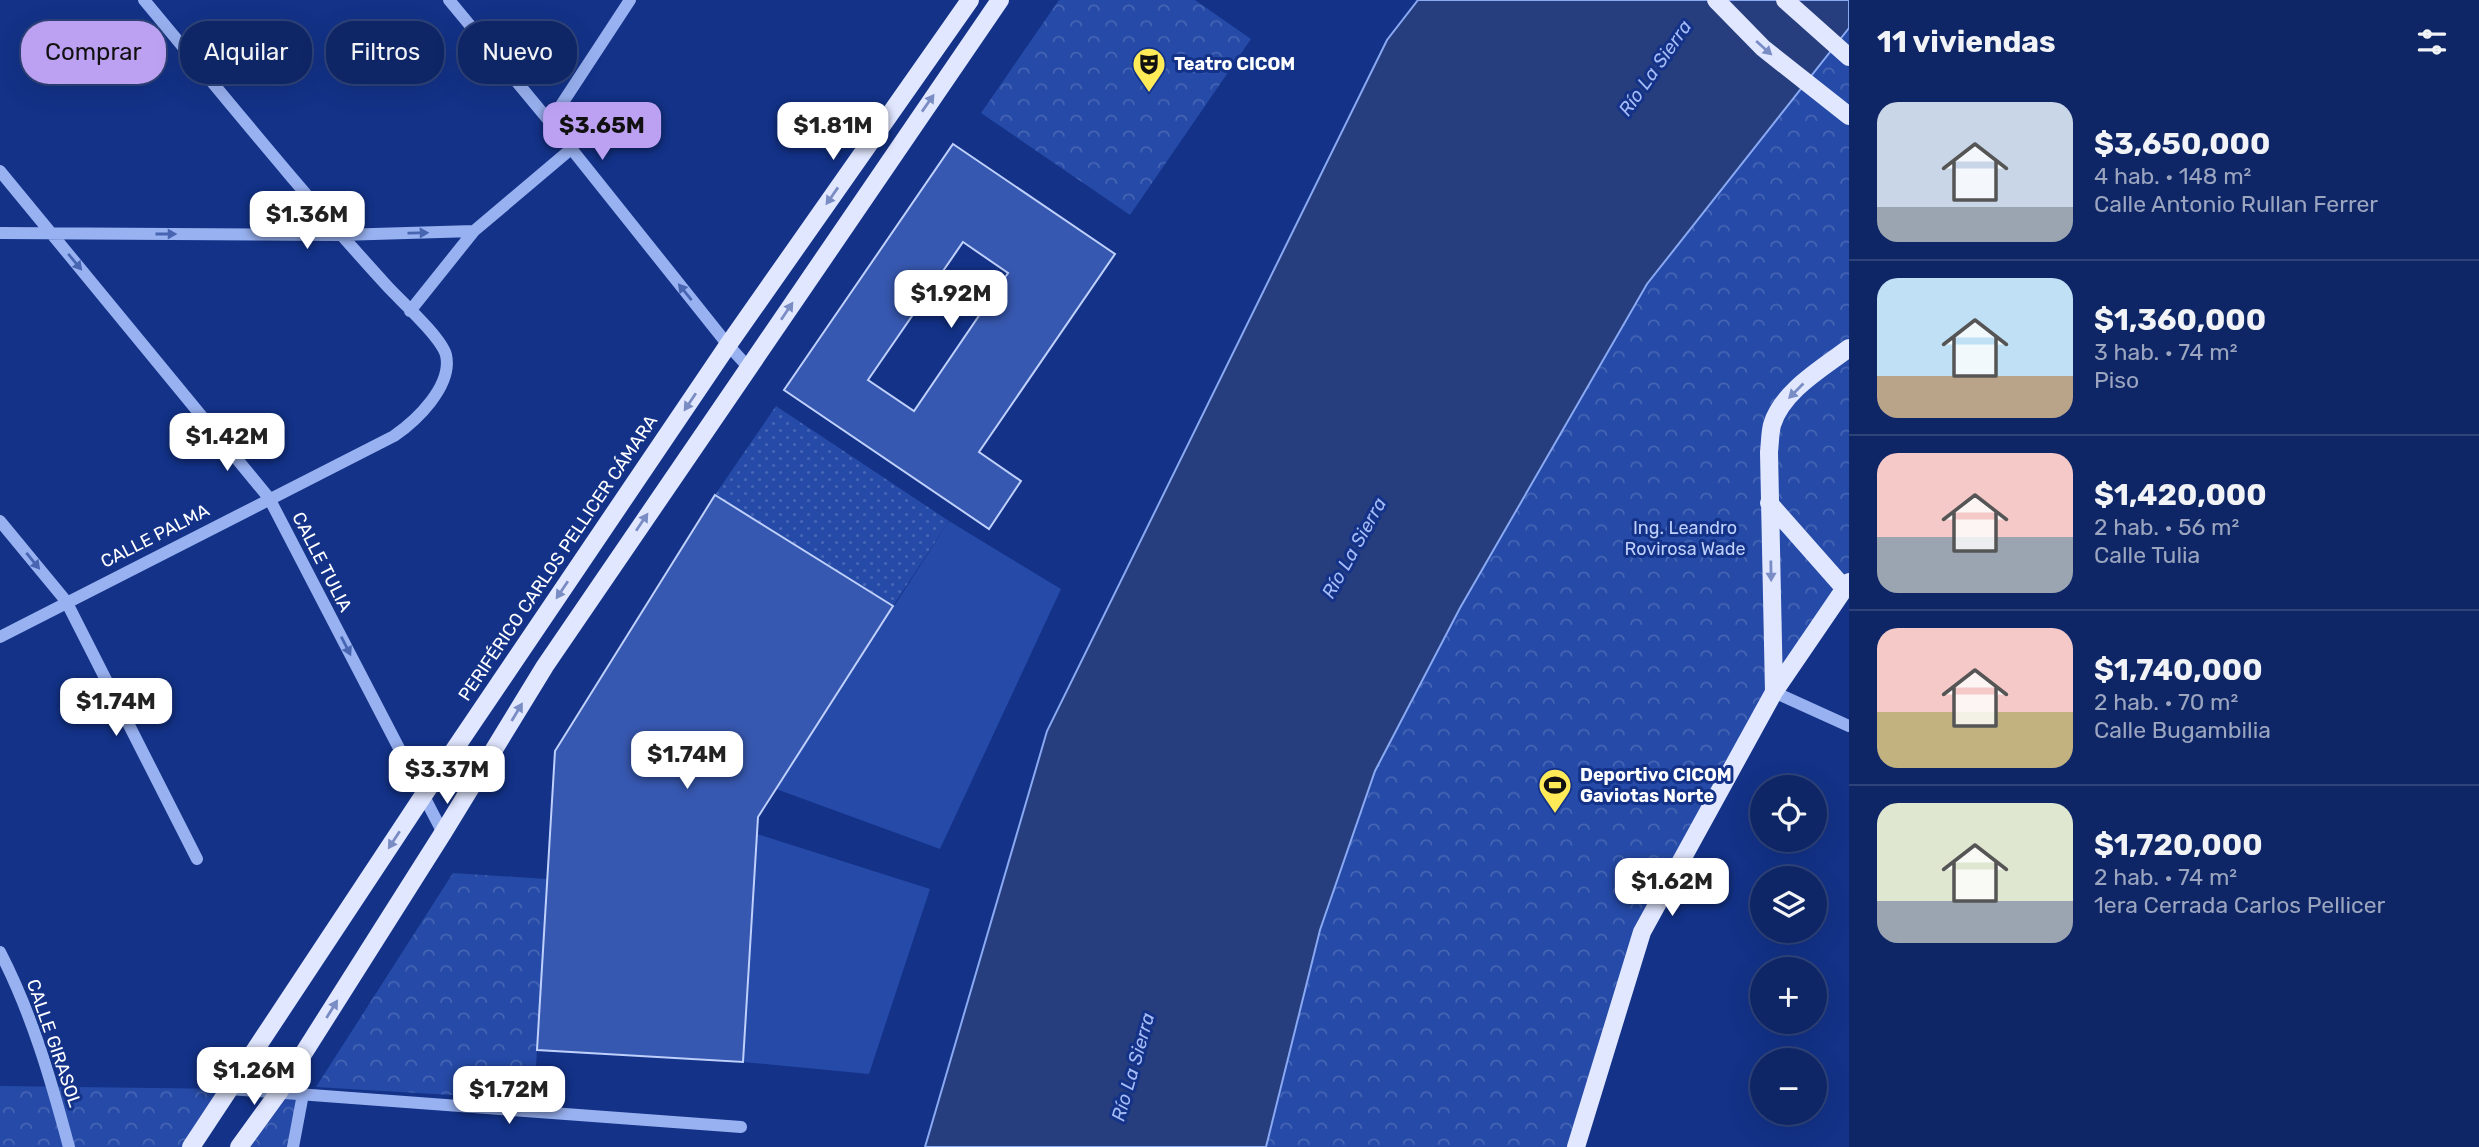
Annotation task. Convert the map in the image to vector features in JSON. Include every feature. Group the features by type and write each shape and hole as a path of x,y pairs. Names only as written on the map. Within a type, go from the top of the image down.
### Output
{"main road":[{"name":"PERIFÉRICO CARLOS PELLICER CÁMARA","path":"191,1147 423,796 728,345 970,0"},
{"path":"239,1147 279,1092 545,666 999,0"},
{"path":"1716,0 1763,48 1849,116"},
{"path":"1785,0 1849,57"},
{"path":"1773,692 1769,452 1773,423 1797,388 1849,348"},
{"path":"1576,1147 1642,932 1773,692 1847,586 1769,503"}],"street":[{"name":"CALLE PALMA","path":"0,637 394,436 428,407 445,372 446,357 433,335 340,235 144,0"},
{"path":"449,0 749,368"},
{"path":"550,122 630,0"},
{"path":"410,311 474,231 571,149"},
{"name":"CALLE TULIA","path":"0,171 270,498 443,833"},
{"path":"0,233 340,235 474,231"},
{"path":"0,521 66,601 197,859"},
{"path":"1773,692 1849,726"},
{"name":"CALLE GIRASOL","path":"0,952 30,1019 50,1077 69,1147"},
{"path":"230,1089 741,1127"},
{"path":"293,1147 303,1094"}],"green space":[{"path":"1059,0 1195,0 1251,39 1130,215 981,113"},
{"name":"Ing. Leandro Rovirosa Wade","path":"1849,28 1849,582 1642,932 1581,1147 1266,1147 1320,930 1375,771 1460,608 1647,284"},
{"path":"776,406 949,521 893,606 715,495"},
{"path":"949,521 1061,589 940,849 776,789"},
{"path":"757,834 930,889 869,1074 743,1062"},
{"path":"453,873 547,879 534,1100 316,1087"},
{"path":"0,1086 230,1089 191,1147 0,1147"},
{"path":"279,1092 303,1094 293,1147 239,1147"}],"water":[{"name":"Río La Sierra","path":"1418,0 1849,0 1849,28 1647,284 1460,608 1375,771 1320,930 1266,1147 925,1147 1047,731 1387,40"}],"building":[{"path":"953,144 1115,254 979,452 1021,481 989,529 784,390","holes":["963,242 1008,273 914,411 868,380"]},
{"path":"715,495 893,606 758,817 743,1062 537,1050 555,751"}],"place":[{"name":"Teatro CICOM","path":"1149,94"},
{"name":"Deportivo CICOM Gaviotas Norte","path":"1555,815"}]}
